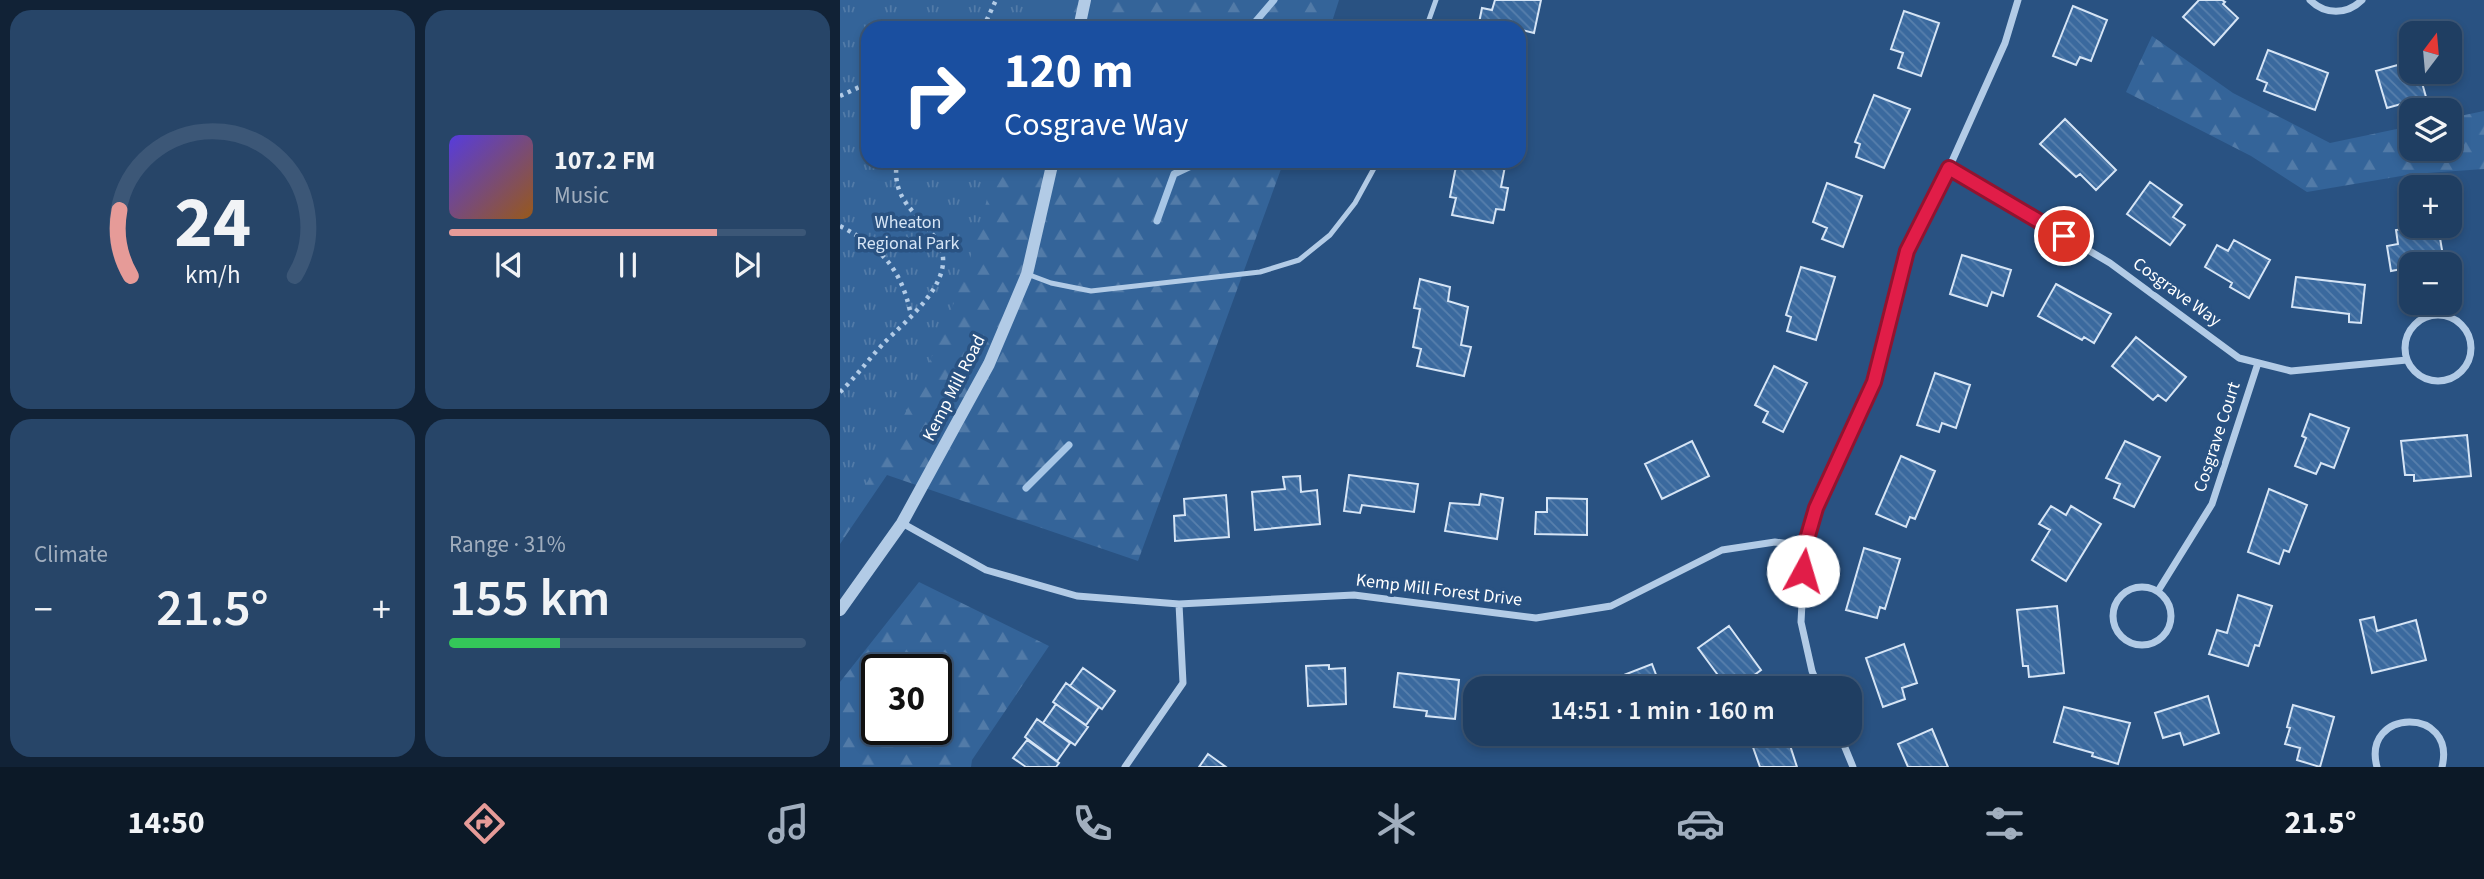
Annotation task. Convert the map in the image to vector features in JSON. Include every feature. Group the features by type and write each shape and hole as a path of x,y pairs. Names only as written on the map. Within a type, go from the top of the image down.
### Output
{"street":[{"path":"1080,21 1085,0"},
{"path":"1814,676 1801,622 1805,546 1816,508 1874,382 1907,251 1949,168 2005,43 2018,0"},
{"path":"2310,0 2335,12 2346,10 2362,0"},
{"name":"Kemp Mill Road","path":"840,610 902,523 989,364 1027,274 1051,168"},
{"name":"Cosgrave Way","path":"1949,168 2110,263 2239,358 2291,371 2407,360"},
{"path":"2446,316 2456,320 2469,337 2469,360 2464,370 2455,377 2433,381 2413,370 2407,360 2406,340 2417,323 2426,318 2446,316"},
{"name":"Cosgrave Court","path":"2158,591 2212,504 2258,363"},
{"name":"Kemp Mill Forest Drive","path":"902,523 986,569 1077,596 1179,604 1354,595 1536,618 1611,606 1722,550 1775,542 1805,546"},
{"path":"2148,587 2158,591 2172,615 2166,634 2159,641 2141,646 2123,640 2112,623 2115,603 2129,589 2148,587"},
{"path":"1125,767 1183,683 1179,604"},
{"path":"2377,767 2375,753 2383,733 2402,722 2414,721 2425,725 2441,741 2444,753 2442,767"},
{"path":"1844,746 1853,767"}],"lane":[{"path":"1428,21 1436,0"},
{"path":"1027,274 1051,283 1091,291 1260,272 1299,260 1330,234 1355,203 1374,168"}],"path":[{"path":"986,21 996,0"},
{"path":"840,96 861,86"},
{"path":"840,392 928,299 939,278 943,251 937,240 900,197 896,168"},
{"path":"840,226 871,243 892,265 906,289 912,316"}],"green space":[{"path":"840,0 1339,0 1332,21 861,21 861,168 1281,168 1138,561 887,475 840,544"},
{"name":"Wheaton Regional Park","path":"840,0 1053,0 1049,21 861,21 861,168 995,168 970,258 944,328 897,429 840,526"},
{"path":"2152,36 2233,93 2330,143 2399,129 2399,161 2462,161 2462,116 2484,111 2484,169 2399,175 2307,192 2251,156 2126,92"},
{"path":"919,582 1049,646 972,760 971,767 840,767 840,682 861,655 861,745 952,745 952,654 862,654"}],"building":[{"path":"1495,0 1541,0 1534,33 1526,31 1526,21 1479,21 1482,8 1492,10"},
{"path":"2199,0 2222,0 2238,18 2214,45 2183,17"},
{"path":"2073,6 2107,20 2091,61 2080,57 2076,65 2053,56"},
{"path":"1904,11 1939,23 1921,76 1898,68 1903,53 1891,49"},
{"path":"2268,50 2328,73 2315,110 2264,91 2267,83 2257,79"},
{"path":"2399,65 2399,84 2422,84 2426,97 2399,98 2399,105 2387,108 2376,71"},
{"path":"1874,95 1910,109 1884,168 1856,157 1860,144 1855,142"},
{"path":"2065,119 2116,170 2096,190 2080,174 2076,177 2040,144"},
{"path":"1456,168 1505,168 1501,187 1508,188 1504,210 1496,209 1493,223 1452,215 1456,198 1450,197"},
{"path":"2150,182 2182,205 2173,217 2185,225 2170,245 2127,214"},
{"path":"1827,183 1862,196 1843,247 1822,239 1827,228 1813,222"},
{"path":"2396,230 2399,230 2399,238 2440,238 2442,252 2399,252 2399,269 2391,271 2387,246 2398,244"},
{"path":"2234,240 2270,260 2249,298 2230,287 2232,283 2205,267 2217,245 2228,251"},
{"path":"1962,255 2011,270 2003,296 1992,292 1987,306 1950,294"},
{"path":"1801,267 1835,277 1816,340 1787,331 1791,317 1786,315"},
{"path":"2296,277 2365,285 2361,323 2349,322 2349,314 2292,307"},
{"path":"1420,279 1450,287 1448,301 1468,307 1461,345 1471,347 1464,376 1417,366 1421,349 1413,347 1420,309 1414,308"},
{"path":"2056,284 2111,314 2094,343 2084,337 2082,340 2038,316"},
{"path":"2136,337 2186,377 2166,401 2158,395 2153,400 2112,366"},
{"path":"1774,366 1807,383 1783,432 1763,422 1768,412 1755,405"},
{"path":"1935,373 1970,385 1956,428 1942,423 1939,432 1917,425"},
{"path":"2310,414 2349,428 2334,468 2321,463 2316,474 2295,466 2306,438 2302,436"},
{"path":"2467,435 2471,476 2414,481 2414,475 2405,475 2401,441"},
{"path":"1692,441 1709,476 1662,499 1645,464"},
{"path":"2125,441 2160,457 2134,507 2114,498 2120,484 2106,478"},
{"path":"1901,456 1935,471 1915,519 1910,517 1906,527 1876,514"},
{"path":"1349,475 1418,484 1414,512 1362,505 1360,513 1344,511"},
{"path":"1300,476 1301,492 1317,490 1320,524 1255,530 1252,492 1285,489 1283,477"},
{"path":"2269,489 2307,505 2289,552 2284,550 2279,564 2248,552"},
{"path":"1481,494 1503,498 1497,539 1445,531 1450,503 1479,505"},
{"path":"1226,495 1229,537 1175,541 1174,516 1185,515 1184,499"},
{"path":"1547,498 1587,499 1587,535 1535,534 1536,512 1547,512"},
{"path":"2051,506 2066,515 2071,506 2101,524 2066,581 2032,560 2050,530 2039,524"},
{"path":"1864,548 1900,559 1885,609 1880,607 1877,618 1846,610"},
{"path":"2238,595 2272,606 2259,646 2255,645 2248,666 2209,654 2217,630 2227,633"},
{"path":"2057,606 2064,673 2029,677 2028,666 2023,666 2017,610"},
{"path":"2374,617 2377,631 2416,620 2426,660 2372,673 2360,620"},
{"path":"1729,626 1761,670 1753,676 1719,676 1698,648"},
{"path":"1904,644 1917,683 1902,688 1905,699 1883,707 1866,658"},
{"path":"1652,664 1656,676 1621,676"},
{"path":"1329,665 1329,669 1345,668 1346,704 1308,706 1306,666"},
{"path":"1083,668 1115,691 1102,709 1070,686"},
{"path":"1398,673 1459,680 1455,719 1426,716 1427,711 1394,707"},
{"path":"1066,683 1099,707 1086,725 1053,702"},
{"path":"2208,696 2219,733 2184,745 2180,733 2163,738 2155,713"},
{"path":"1056,704 1088,727 1075,745 1043,723"},
{"path":"2293,705 2334,717 2320,767 2297,760 2300,748 2285,744"},
{"path":"2064,707 2130,723 2118,764 2092,756 2093,753 2054,742"},
{"path":"1037,719 1070,743 1057,761 1025,737"},
{"path":"1932,729 1948,767 1908,767 1898,744"},
{"path":"1027,740 1059,763 1056,767 1026,767 1013,758"},
{"path":"1753,746 1790,746 1797,767 1760,767"},
{"path":"1208,754 1226,767 1199,767"}],"waterway":[{"path":"1256,21 1274,0"},
{"path":"1157,221 1174,174 1187,168"},
{"path":"1026,488 1069,445"}],"route":[{"path":"1803,571 1805,546 1816,508 1874,382 1907,251 1949,168 2064,236"}]}
